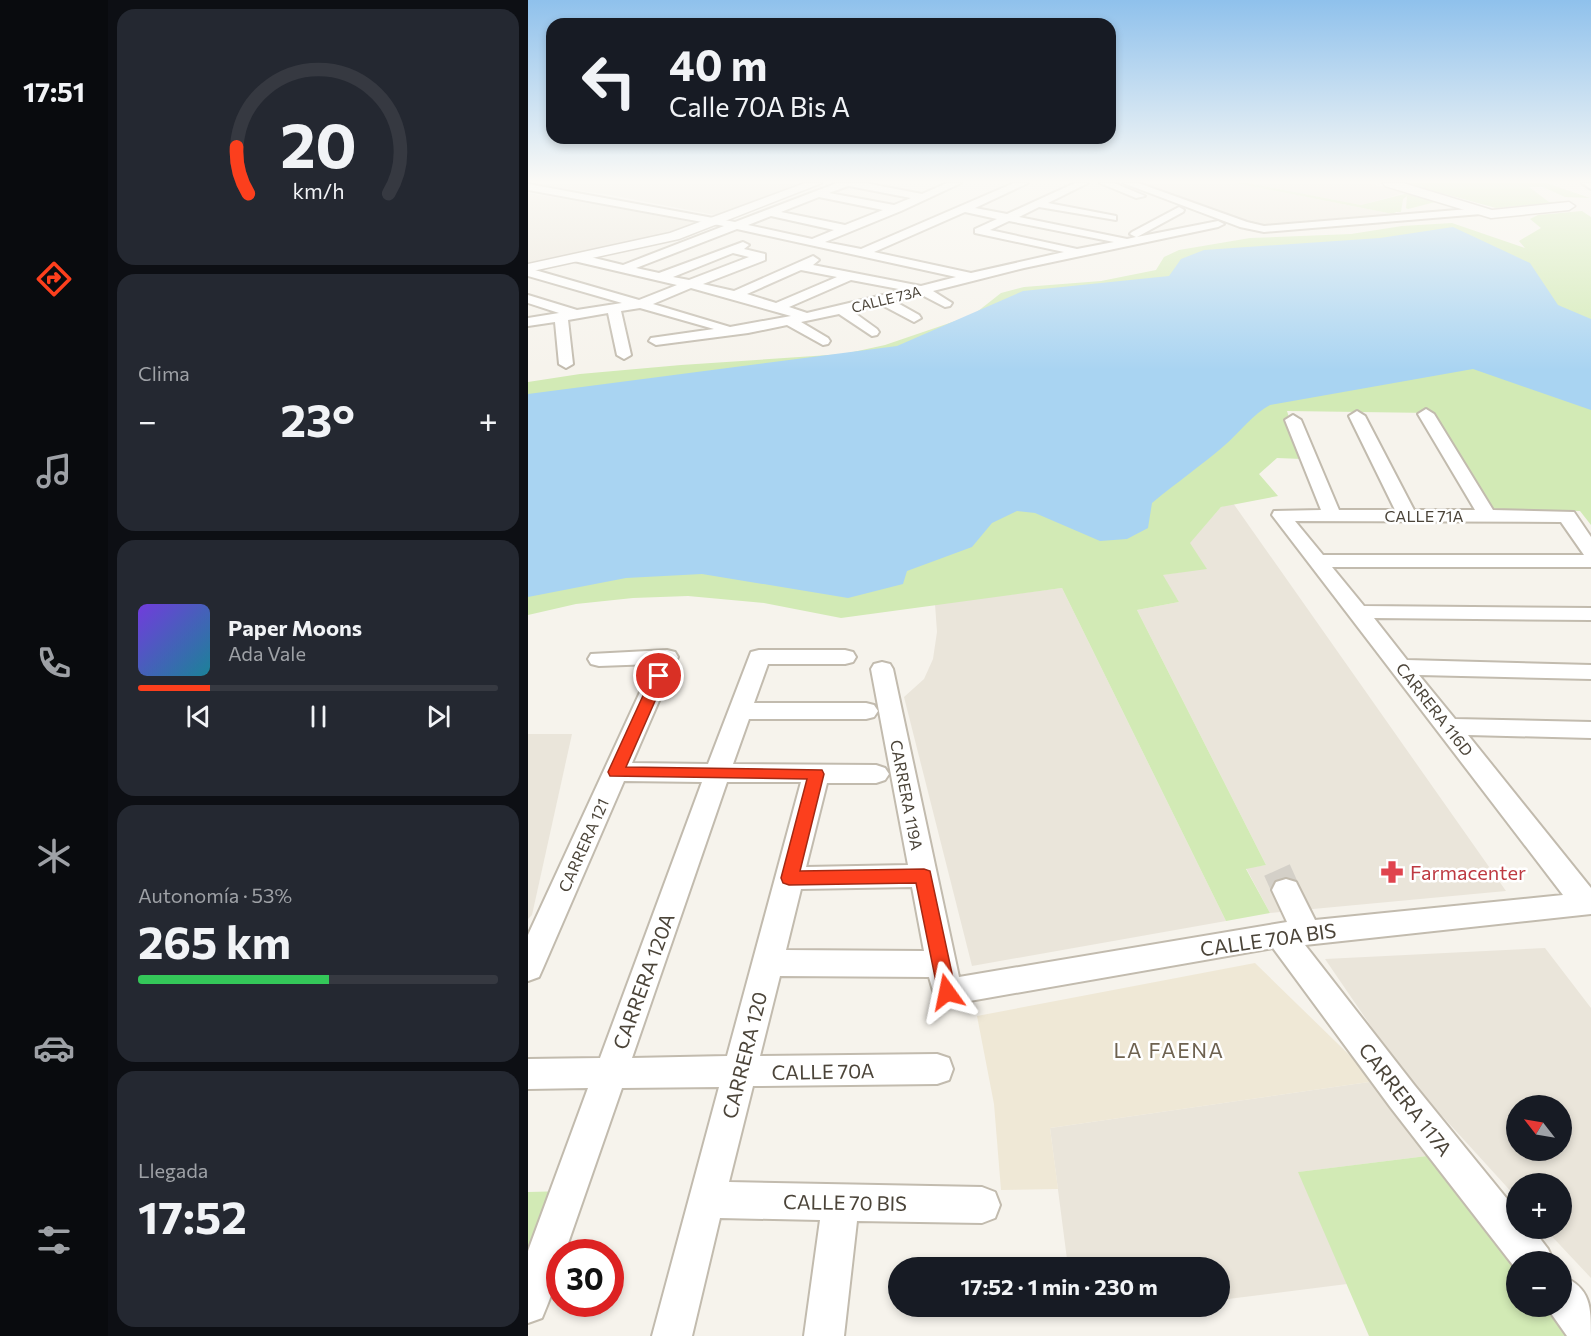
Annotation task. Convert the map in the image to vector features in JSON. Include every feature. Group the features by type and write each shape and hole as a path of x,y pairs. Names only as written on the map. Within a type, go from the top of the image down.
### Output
{"street":[{"path":"528,270 635,245"},
{"path":"623,269 672,245"},
{"path":"658,278 741,245"},
{"path":"829,245 969,277"},
{"path":"862,253 880,245"},
{"path":"1012,250 1021,245"},
{"path":"1043,245 1078,253 1091,262"},
{"path":"1151,245 1162,248"},
{"path":"1112,246 1126,255"},
{"name":"CALLE 73A","path":"643,305 656,346 841,310 969,277 1112,246"},
{"path":"735,296 840,248"},
{"path":"528,322 643,305 761,257 731,249"},
{"path":"578,258 807,316"},
{"path":"1037,262 1053,271"},
{"path":"801,266 922,290 945,303"},
{"path":"528,270 734,331"},
{"path":"777,308 849,276"},
{"path":"528,299 580,315"},
{"path":"883,300 914,318"},
{"path":"614,309 624,355"},
{"path":"841,310 872,332"},
{"path":"561,318 566,364"},
{"path":"788,320 823,341"},
{"path":"748,328 756,345"},
{"path":"1426,414 1487,516"},
{"path":"1357,416 1407,515"},
{"path":"1293,420 1332,515"},
{"name":"CALLE 71A","path":"1281,515 1567,516 1591,550"},
{"name":"CARRERA 116D","path":"1281,515 1589,903"},
{"path":"1318,561 1591,561"},
{"path":"1358,612 1591,614"},
{"name":"CARRERA 121","path":"528,967 667,657 599,659"},
{"name":"CARRERA 120A","path":"528,1304 759,657 845,657"},
{"path":"1402,667 1591,672"},
{"name":"CARRERA 119A","path":"882,669 944,978"},
{"path":"739,711 866,711"},
{"path":"1449,727 1591,730"},
{"path":"616,772 876,774"},
{"name":"CARRERA 120","path":"672,1336 816,774"},
{"path":"789,878 924,876"},
{"name":"CARRERA 117A","path":"1286,890 1294,934 1403,1097 1526,1251"},
{"name":"CALLE 70A BIS","path":"768,963 944,978 1294,934 1589,903"},
{"name":"CALLE 70A","path":"528,1074 937,1069"},
{"name":"CALLE 70 BIS","path":"707,1200 982,1205"},
{"path":"824,1336 841,1202"},
{"path":"1572,1310 1590,1336"}],"shaded area":[{"path":"528,245 616,245 528,264"},
{"path":"1233,503 1506,891 1270,913 1246,868 1266,865 1137,610 1179,602 1162,575 1206,568 1189,543 1221,507"},
{"path":"1062,588 1226,921 972,966 904,697 924,679 933,659 937,632 935,604"},
{"path":"528,734 572,734 532,915 528,919"},
{"path":"1545,948 1591,1008 1591,1278 1572,1258 1572,1251 1566,1251 1554,1239 1572,1239 1572,1173 1506,1173 1506,1186 1403,1073 1325,959"},
{"path":"1255,963 1376,1081 1050,1128 1058,1189 1001,1190 994,1104 977,1016"},
{"path":"1376,1081 1435,1155 1299,1172 1347,1284 1230,1299 1230,1257 1067,1257 1050,1128"}],"green space":[{"path":"1207,245 1517,245 1525,248 1523,245 1591,245 1591,525 1580,511 1494,510 1432,413 1287,411 1302,459 1277,458 1259,474 1278,496 1221,507 1190,543 1207,569 1163,575 1179,602 1137,610 1266,865 1246,869 1270,913 1226,921 1062,588 841,618 764,603 688,596 633,598 576,604 528,615 528,382 580,374 681,365 844,354 885,345 973,315 1001,293 1024,287 1101,281 1156,270 1164,257 1179,250"},
{"path":"1435,1155 1506,1252 1506,1317 1554,1317 1568,1336 1369,1336 1298,1172"},
{"path":"568,1191 551,1239 546,1239 546,1253 528,1304 528,1192"}],"water":[{"path":"1272,245 1492,245 1530,263 1558,305 1591,319 1591,410 1473,369 1270,405 1252,418 1231,440 1152,503 1148,528 1127,539 1100,541 1035,513 1017,511 992,523 972,547 907,571 903,584 848,598 702,574 626,578 528,597 528,394 897,346 1023,291 1169,276 1181,259 1204,250"}],"tunnel":[{"path":"1277,870 1286,890"}],"place":[{"name":"Farmacenter","path":"1392,872"}],"district":[{"name":"LA FAENA","path":"1169,1049"}],"route":[{"path":"659,676 616,772 816,774 789,878 924,876 947,992"}]}
